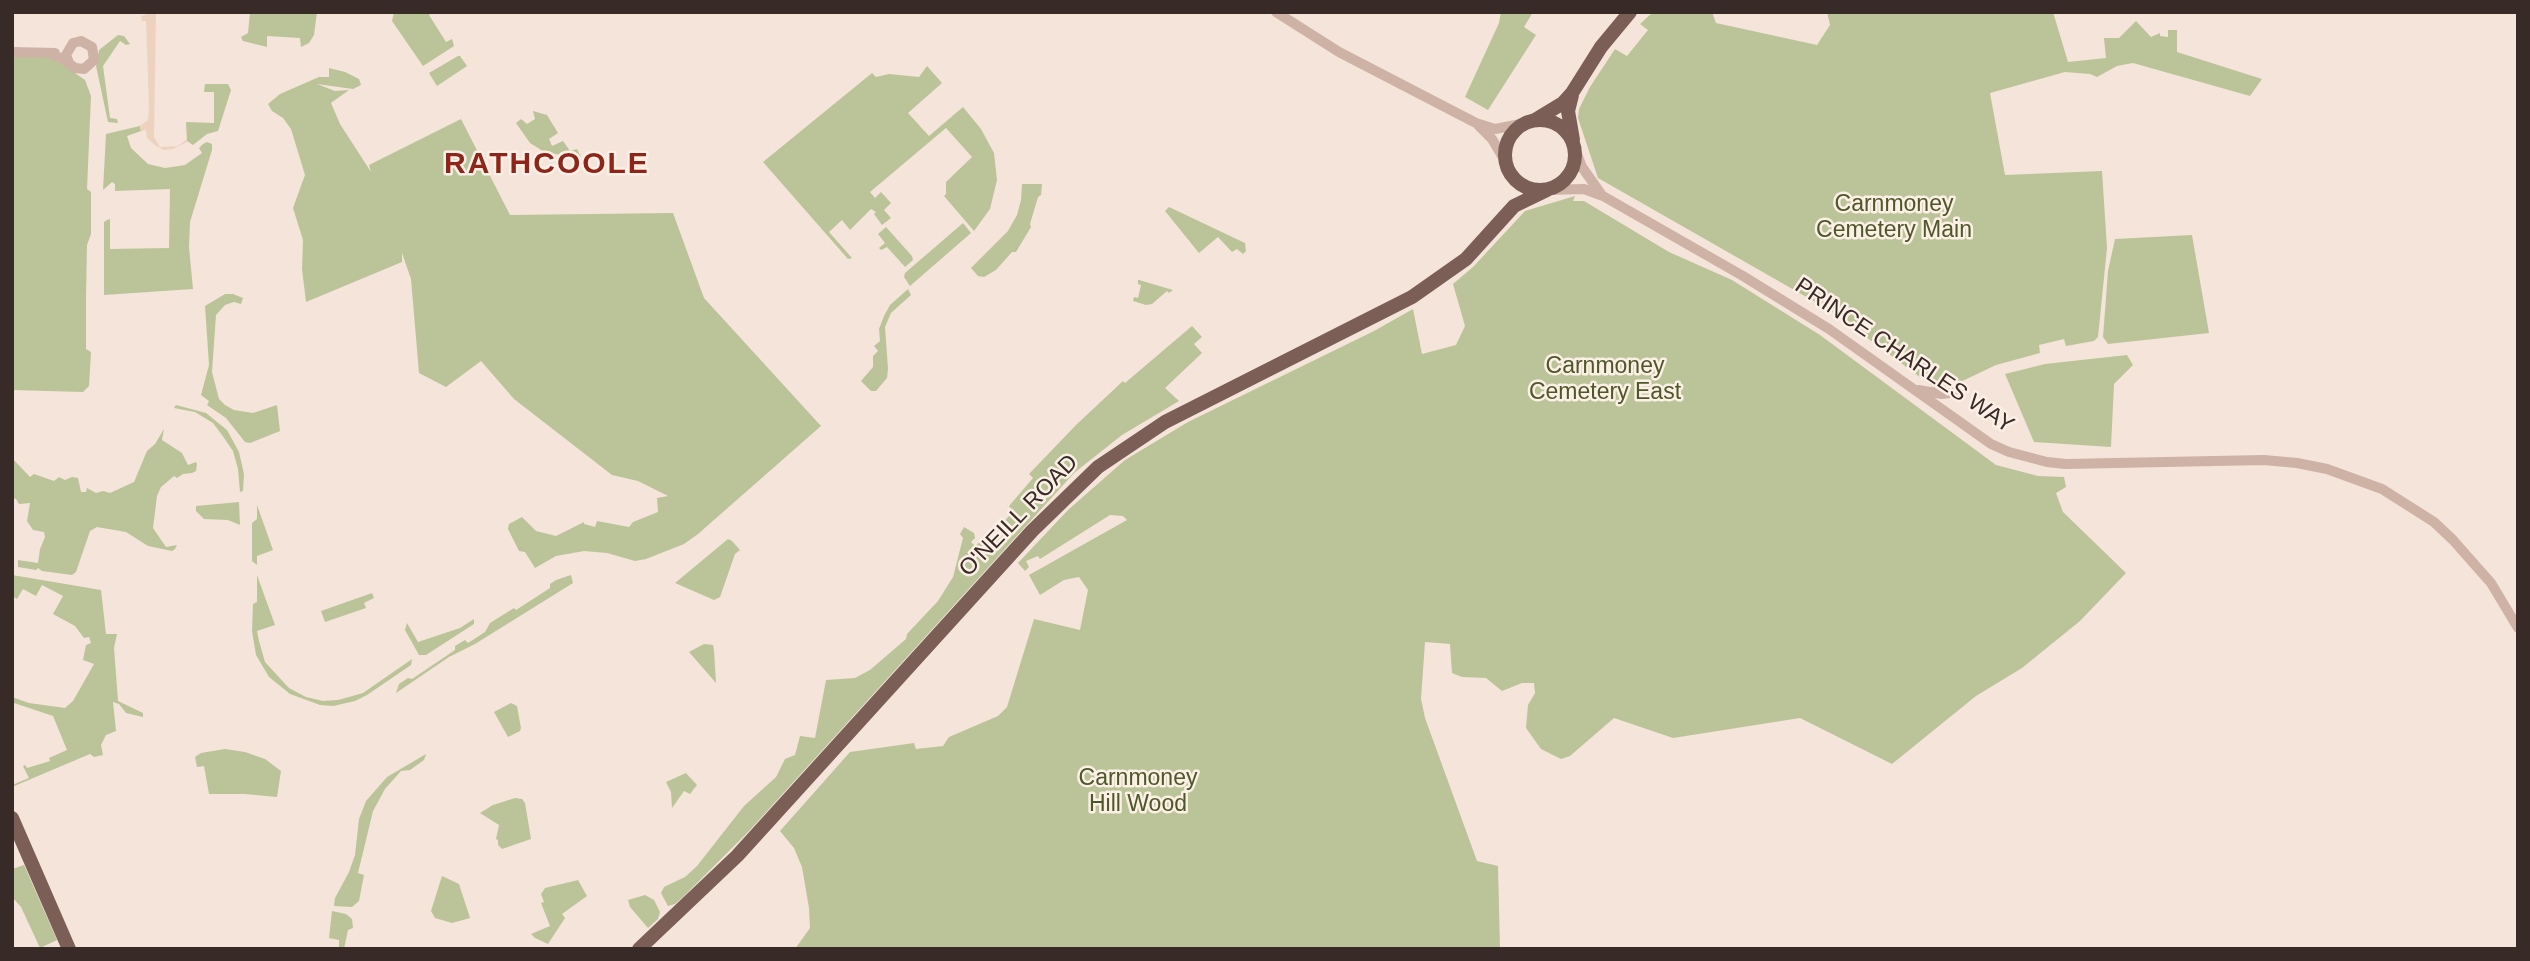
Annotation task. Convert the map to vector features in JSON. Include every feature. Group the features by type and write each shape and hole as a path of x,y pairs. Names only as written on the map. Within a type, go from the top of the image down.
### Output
{"main road":[{"path":"1507,213 1511,197 1506,146 1509,139 1528,122 1563,103 1601,47 1630,12"},
{"path":"1507,166 1512,177 1524,187 1539,191 1563,183 1575,162 1568,111 1572,93"},
{"path":"1528,122 1553,123 1566,131 1574,145"},
{"name":"O'NEILL ROAD","path":"639,949 737,856 1032,531 1098,467 1165,422 1423,291 1466,259 1507,213 1534,194 1548,190"},
{"path":"12,818 69,949"}],"street":[{"path":"1276,12 1339,52 1476,123 1495,128 1528,122"},
{"path":"12,52 51,54 67,50 73,43 81,41 92,47 95,56 92,64 84,69 75,68 51,54"},
{"path":"67,50 69,63"},
{"path":"1476,123 1492,139 1507,166"},
{"name":"PRINCE CHARLES WAY","path":"1574,145 1591,183 1603,196"},
{"name":"PRINCE CHARLES WAY","path":"1548,190 1584,190 1603,196 1777,296 1829,329 1991,444 2009,452 2047,462 2121,464 2264,460 2297,463 2357,479 2407,503 2434,522 2491,583 2518,628"},
{"path":"1915,390 1941,394 1957,392"}],"green space":[{"path":"250,12 317,12 314,35 309,43 301,47 300,38 267,36 267,47 243,41 241,37 248,33"},
{"path":"394,12 433,12 429,15 446,42 452,39 454,46 423,66 392,21"},
{"path":"1501,12 1533,12 1524,27 1536,35 1488,110 1465,97 1499,23"},
{"name":"Carnmoney Cemetery Main","path":"1653,12 1712,12 1716,23 1817,45 1830,25 1827,12 2053,12 2068,62 2106,58 2104,38 2119,38 2136,21 2151,37 2160,33 2160,36 2168,37 2168,30 2177,30 2177,52 2262,79 2250,96 2133,63 2117,66 2097,77 2065,72 1990,93 2005,175 2102,171 2107,248 2098,337 2094,341 2066,346 2064,339 2039,345 2040,353 1996,365 1954,385 1936,389 1831,311 1598,178 1578,118 1579,109 1615,49 1627,56 1648,30 1640,24"},
{"path":"118,35 124,36 130,44 126,45 120,41 103,66 110,118 117,119 118,123 108,122 96,66 99,50"},
{"path":"458,56 467,66 437,86 429,73"},
{"path":"12,57 52,57 85,80 91,96 87,189 91,192 91,234 87,245 86,349 91,352 89,386 83,392 12,390"},
{"path":"927,66 942,83 908,113 929,136 963,107 981,129 994,153 997,180 990,209 974,231 944,196 946,182 972,157 946,128 870,192 875,198 881,192 891,203 884,210 891,218 882,225 874,214 876,212 871,209 850,230 842,220 829,232 852,258 848,259 763,162 872,73 876,77 889,74 919,77"},
{"path":"329,68 359,79 361,85 353,89 317,84 335,91 349,90 331,103 340,124 371,172 369,165 461,119 510,215 673,213 704,298 821,426 684,544 635,561 607,553 584,551 556,556 535,568 525,552 519,551 508,529 509,524 522,517 536,531 556,536 584,522 595,527 597,521 629,527 633,522 658,512 657,498 668,496 638,481 612,475 514,399 481,361 446,387 419,373 411,279 402,253 402,262 306,302 302,269 303,240 293,208 305,175 291,129 268,104 280,94 319,77 329,77"},
{"path":"205,84 228,84 231,90 218,131 207,134 193,145 187,141 186,122 214,123 214,92 204,92"},
{"path":"533,111 547,115 558,133 549,139 552,146 563,141 570,151 577,149 581,157 546,153 530,143 516,123 521,119 527,124 535,119"},
{"path":"140,126 141,131 127,136 131,148 148,164 165,168 185,165 202,153 199,148 203,144 212,144 190,222 189,247 193,289 104,295 104,222 110,219 110,249 169,248 170,189 115,191 115,184 112,182 103,190 106,134"},
{"path":"1022,184 1042,184 1031,227 1016,252 1012,252 996,270 984,277 978,276 971,268 1008,231 1017,215"},
{"name":"Carnmoney Hill Wood","path":"1575,196 1573,201 1584,201 1669,252 1732,280 1820,335 1996,465 2038,476 2064,477 2066,487 2056,493 2063,512 2126,573 2080,621 2022,668 1976,696 1892,764 1800,718 1673,738 1614,718 1570,756 1561,759 1541,749 1526,728 1528,705 1535,693 1534,683 1522,683 1502,691 1486,678 1462,677 1452,673 1450,644 1425,642 1421,699 1425,718 1477,861 1498,866 1500,949 795,949 810,928 809,908 802,867 794,848 780,831 850,752 914,743 916,749 943,746 949,737 998,716 1007,707 1034,619 1080,630 1088,590 1079,577 1064,580 1040,595 1029,575 1127,520 1123,516 1110,515 1040,559 1038,556 1026,561 1029,567 1025,571 1018,563 1068,510 1125,460 1188,422 1374,331 1413,309 1422,354 1456,345 1465,326 1453,284 1473,267 1525,211"},
{"path":"1169,207 1245,243 1246,251 1243,254 1237,249 1232,252 1218,237 1199,253 1165,211"},
{"path":"963,223 971,233 910,286 904,277 905,273"},
{"path":"886,227 912,256 913,260 905,267 887,247 881,250 879,248 885,243 878,234"},
{"path":"2192,235 2209,333 2108,344 2103,337 2108,271 2115,239"},
{"path":"1138,280 1173,290 1146,305 1133,301 1134,297 1138,298 1141,285"},
{"path":"908,289 911,295 891,313 885,327 887,378 876,391 871,391 861,381 873,367 873,356 878,351 874,346 880,341 879,329 890,305"},
{"path":"225,294 243,298 241,304 234,302 225,305 216,315 212,372 219,399 234,410 253,413 277,405 280,431 250,443 245,442 226,418 207,405 209,401 201,395 209,365 205,306"},
{"path":"1192,326 1202,337 1194,344 1202,353 1165,388 1179,401 1122,435 1074,473 749,831 683,897 668,906 661,893 664,887 685,877 697,866 744,806 776,777 785,759 795,755 800,736 815,738 826,680 855,678 870,670 906,639 907,634 938,601 953,577 963,538 960,534 964,527 974,533 975,538 971,542 975,546 981,541 986,542 990,530 995,533 1013,511 1009,506 1033,478 1029,474 1123,381 1125,383"},
{"path":"2127,355 2133,365 2114,384 2111,447 2034,442 2005,374 2045,364"},
{"path":"176,405 206,413 227,430 239,452 244,474 243,491 240,492 233,451 213,423 195,412 174,408"},
{"path":"164,429 162,440 182,453 188,465 197,464 196,471 177,478 174,476 161,487 157,496 153,528 166,547 177,545 175,549 172,551 148,546 126,532 97,527 90,531 76,572 72,575 18,567 18,560 38,563 45,537 44,532 33,530 27,521 30,503 19,504 12,498 12,458 30,477 34,474 54,481 59,477 65,480 78,478 81,492 86,492 87,488 96,493 110,493 134,482 147,451"},
{"path":"239,502 240,525 228,520 204,519 196,511 196,506"},
{"path":"257,505 273,550 257,556 257,565 252,561 252,523 257,519"},
{"path":"728,539 740,550 735,554 720,597 714,600 675,583"},
{"path":"12,575 101,590 106,634 117,634 114,648 118,701 143,713 143,717 126,713 119,704 113,702 116,731 106,735 101,745 103,755 94,757 90,754 12,787 29,778 23,766 27,768 50,761 49,758 67,750 53,716 14,703 12,697 29,703 65,708 73,701 94,664 83,660 86,645 91,643 89,637 84,638 75,626 53,614 63,596 42,585 36,596 23,589 17,599 12,596"},
{"path":"257,575 275,625 257,631 259,641 265,662 289,688 306,697 323,701 338,700 363,693 412,659 411,665 355,701 333,706 320,705 290,694 269,677 256,655 252,631 253,604 257,602"},
{"path":"571,575 573,583 475,644 449,657 396,693 399,684 408,678 412,679 455,650 455,646 465,640 468,643 485,632 490,623 550,588 550,584 556,580"},
{"path":"372,593 374,598 364,603 366,608 325,622 321,611"},
{"path":"474,619 474,624 426,655 419,655 405,630 407,623 418,642 460,628"},
{"path":"704,644 713,645 716,683 689,652"},
{"path":"511,703 517,706 521,728 508,737 494,712"},
{"path":"225,749 265,759 281,771 277,797 209,794 204,766 197,767 195,757 201,753"},
{"path":"426,754 424,760 410,770 401,771 385,789 373,811 358,873 364,875 359,901 352,907 334,906 335,898 355,855 359,819 366,801 387,777"},
{"path":"686,773 697,785 690,794 684,791 672,808 671,792 666,782"},
{"path":"515,798 522,799 525,803 531,839 502,849 496,839 499,825 480,813 493,805"},
{"path":"24,865 57,940 40,948 21,907 12,897 12,869"},
{"path":"442,876 459,884 470,918 452,923 435,918 431,911"},
{"path":"578,880 587,896 562,914 565,918 548,944 535,938 531,934 550,926 541,903 544,902 541,894 545,888"},
{"path":"645,895 654,900 660,912 658,919 648,928 630,907 628,900"},
{"path":"332,911 346,914 352,919 353,928 348,930 344,949 339,949 339,940 329,938"}],"shaded area":[{"path":"145,12 156,12 154,137 160,147 178,146 187,139 187,142 173,149 164,150 156,146 147,138 146,130 141,131 140,126 148,120 149,106 146,21 142,21 141,16 145,15"}],"district":[{"name":"RATHCOOLE","path":"547,165"}],"park label":[{"name":"Carnmoney Cemetery East","path":"1605,380"}]}
